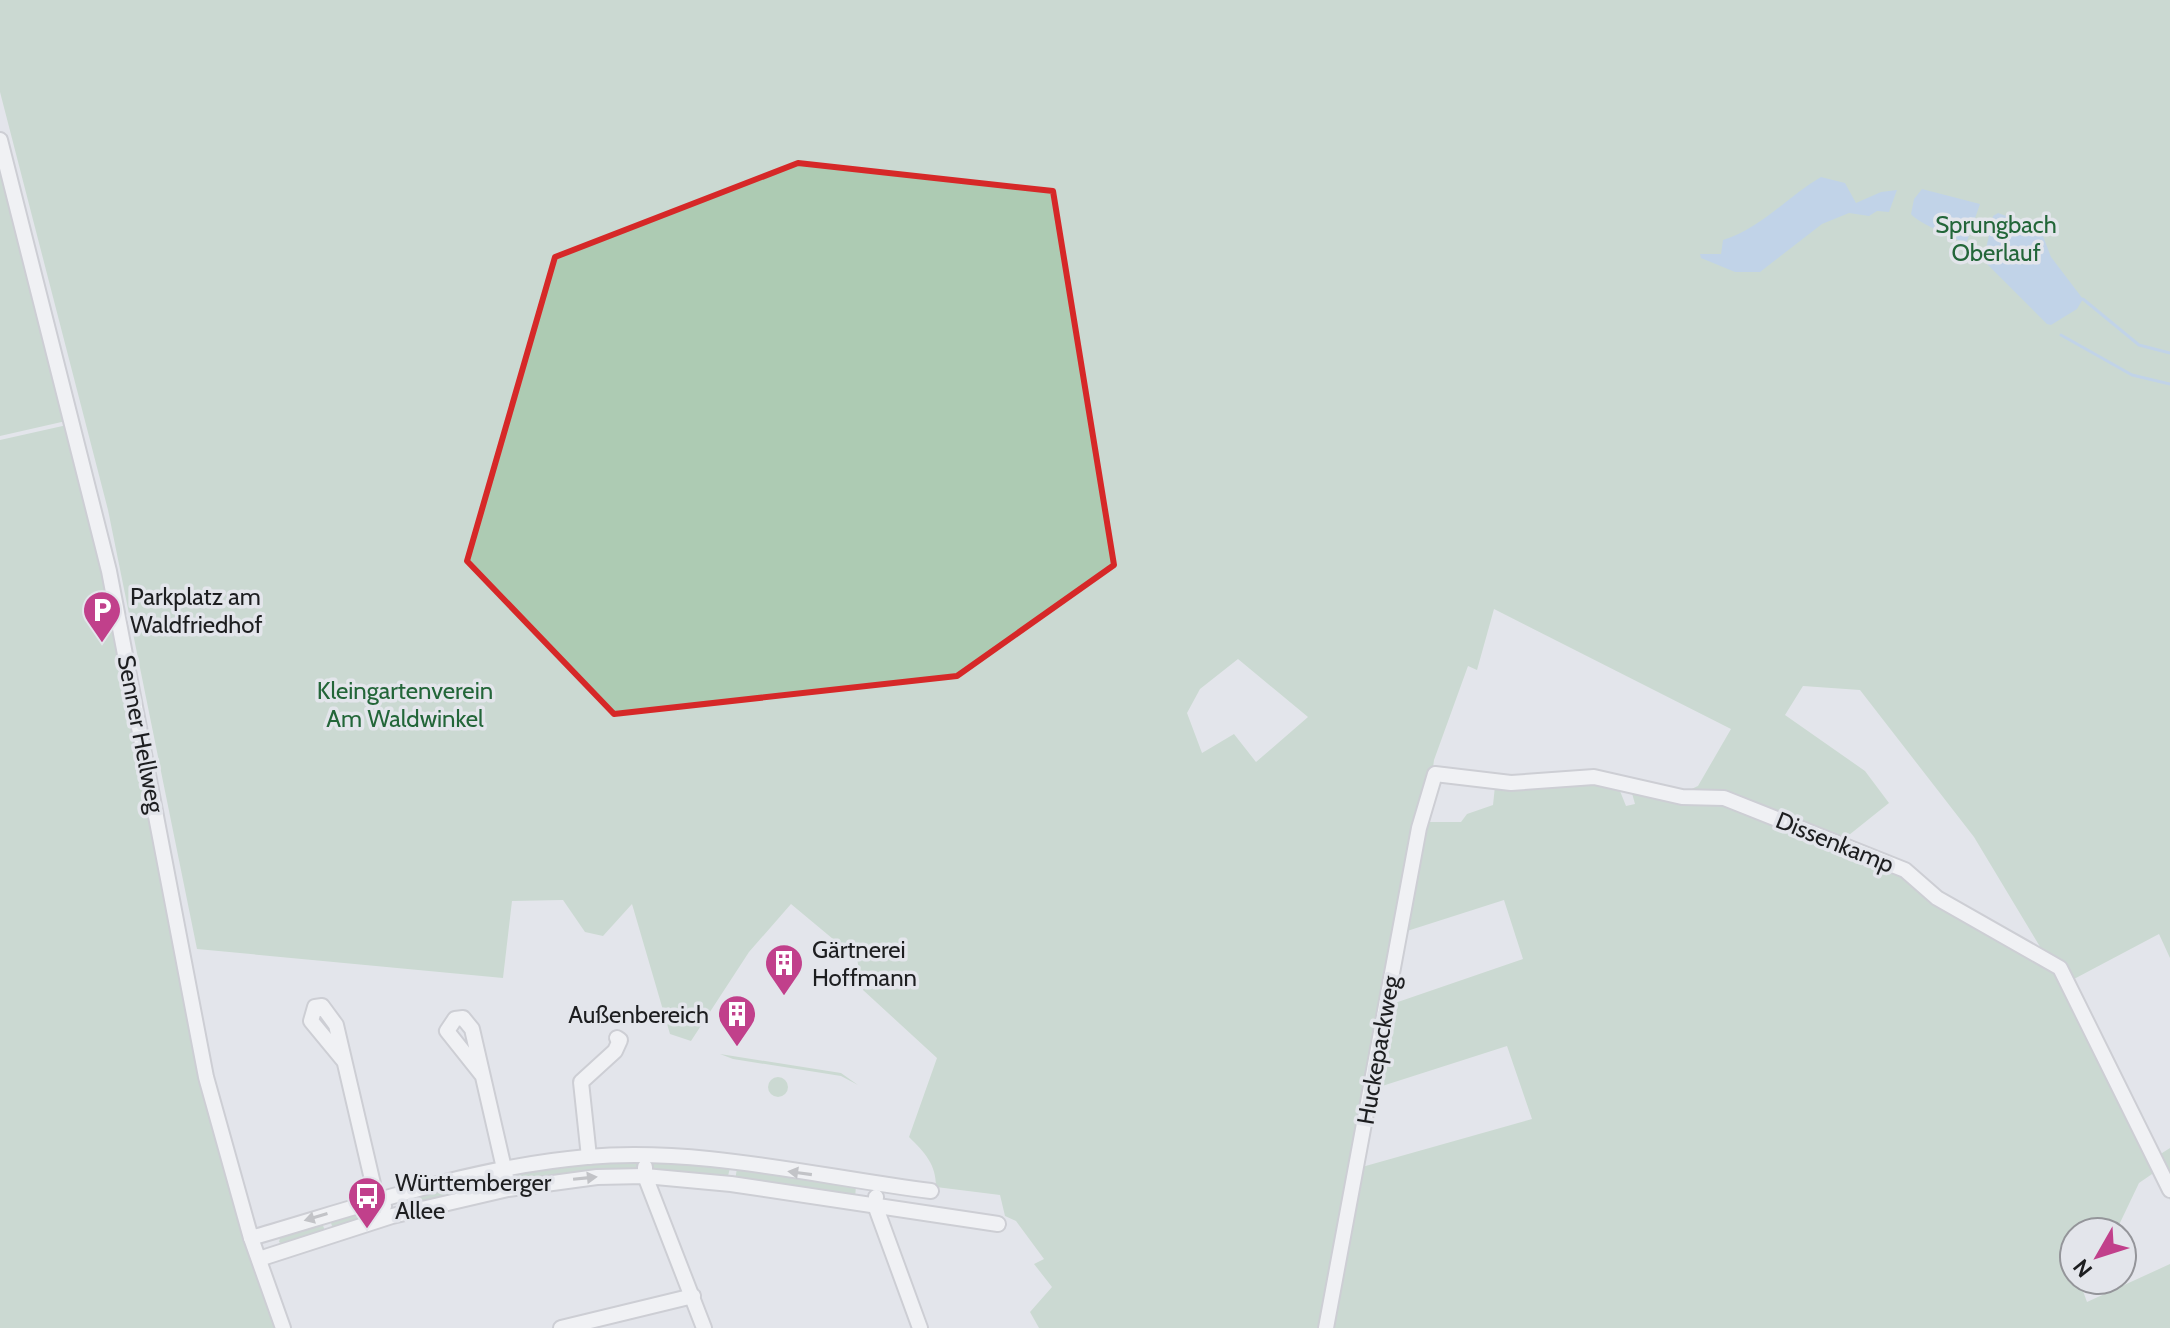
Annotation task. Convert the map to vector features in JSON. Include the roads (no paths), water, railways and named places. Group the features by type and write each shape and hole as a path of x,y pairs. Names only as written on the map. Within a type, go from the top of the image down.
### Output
{"street":[{"name":"Senner Hellweg","path":"0,140 109,571 206,1077 251,1238 283,1328"},
{"name":"Dissenkamp","path":"1435,774 1511,783 1594,777 1682,797 1724,798 1905,870 1937,898 2060,968 2170,1190"},
{"name":"Huckepackweg","path":"1326,1328 1417,842 1435,774"},
{"path":"589,1157 581,1082 615,1051 620,1040 617,1038"},
{"path":"344,1061 374,1188 382,1198 387,1218"},
{"path":"482,1075 508,1189"},
{"path":"645,1156 645,1176 704,1328"},
{"path":"251,1238 382,1198 504,1170 589,1157 705,1159 931,1191"},
{"path":"259,1259 387,1218 508,1189 597,1177 645,1176 731,1184 998,1224"},
{"path":"877,1184 875,1205 920,1328"},
{"path":"564,1328 693,1296"}],"water":[{"path":"1821,177 1845,183 1856,203 1881,192 1897,190 1889,212 1877,211 1869,216 1849,213 1822,224 1760,272 1735,272 1701,258 1700,254 1721,254 1723,240 1761,221"},
{"path":"1922,189 1980,204 1966,244 1911,214 1914,199"},
{"path":"1998,213 2020,221 2031,219 2043,236 2051,257 2083,299 2077,309 2051,325 2047,324 1972,249 1975,246 1986,249 1993,216"}],"waterway":[{"path":"2083,299 2139,345 2170,353"},
{"path":"2061,335 2132,375 2170,384"}],"place":[{"name":"Parkplatz am Waldfriedhof","path":"102,644"},
{"name":"Gärtnerei Hoffmann","path":"784,997"},
{"name":"Außenbereich","path":"737,1048"},
{"name":"Württemberger Allee","path":"367,1230"}],"park label":[{"name":"Sprungbach Oberlauf","path":"1996,238"},
{"name":"Kleingartenverein Am Waldwinkel","path":"405,704"}]}
